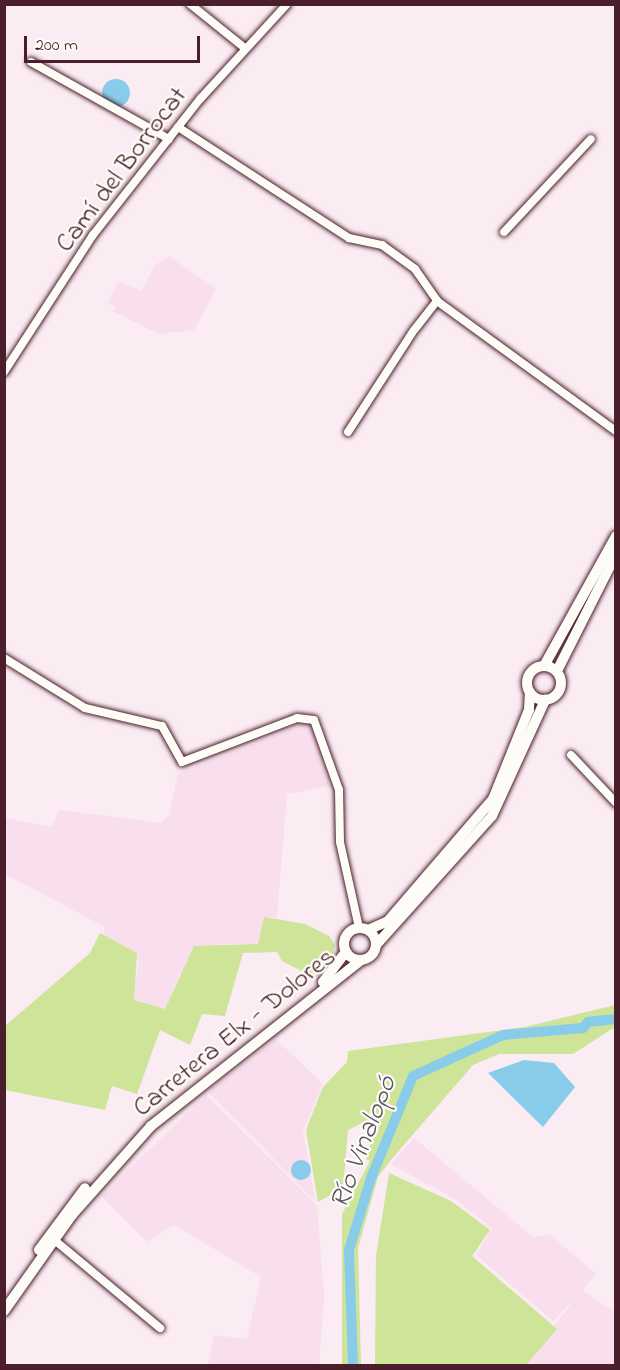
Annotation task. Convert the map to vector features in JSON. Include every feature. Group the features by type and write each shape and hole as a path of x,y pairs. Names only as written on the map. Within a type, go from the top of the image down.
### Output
{"main road":[{"path":"364,929 377,944 374,954 360,961 346,952 345,938 364,929 388,921 494,799 530,710 529,676 544,666 615,536"},
{"path":"530,692 545,700 561,690 557,671 615,554"},
{"path":"544,666 557,671"},
{"name":"Carretera Elx - Dolores","path":"377,944 492,816 545,700"},
{"name":"Carretera Elx - Dolores","path":"4,1299 75,1200 135,1133 184,1087 331,976 346,952"},
{"name":"Carretera Elx - Dolores","path":"4,1311 72,1215 151,1126 360,961"}],"street":[{"path":"190,4 245,48"},
{"name":"Camí del Borrocat","path":"4,372 93,235 178,127 245,48 287,4"},
{"path":"31,62 169,139"},
{"path":"178,127 348,238 382,245 415,269 437,301 615,430"},
{"path":"504,232 591,140"},
{"path":"348,432 414,330 437,301"},
{"path":"4,658 85,708 162,726 182,762 297,718 314,720 339,790 340,842 364,929"},
{"path":"572,755 615,803"},
{"path":"58,1243 160,1328"}],"shaded area":[{"path":"169,256 216,289 194,330 159,334 113,311 116,307 108,303 118,281 141,291 155,265"},
{"path":"302,724 310,726 318,743 330,786 287,794 277,918 264,917 258,944 220,944 180,974 165,1009 133,1000 139,960 104,935 105,927 5,874 6,818 52,827 59,810 161,823 169,815 178,774"},
{"path":"276,1039 323,1084 303,1131 315,1201 208,1092"},
{"path":"206,1095 317,1205 324,1296 319,1365 208,1365 214,1335 247,1339 261,1277 174,1225 147,1242 101,1196"},
{"path":"414,1138 533,1237 549,1234 596,1274 582,1290 615,1312 615,1365 525,1365 576,1297 553,1321 476,1255 492,1229 458,1201 391,1164"}],"green space":[{"path":"264,917 305,924 329,936 335,945 331,962 310,975 282,961 277,952 243,953 225,1016 202,1014 190,1045 160,1030 137,1094 112,1086 105,1110 5,1090 5,1026 90,953 100,933 137,953 134,1000 165,1009 194,946 258,944"},
{"path":"615,1005 615,1027 573,1054 499,1054 473,1065 390,1161 378,1177 358,1248 361,1365 342,1365 342,1214 370,1161 366,1159 379,1114 348,1130 343,1188 318,1202 306,1130 323,1087 347,1062 348,1051 525,1027"},
{"path":"389,1173 451,1201 490,1230 472,1256 557,1329 526,1365 375,1365 376,1256"}],"water":[{"path":"116,79 126,83 130,93 126,103 116,107 106,103 102,93 106,83"},
{"path":"524,1060 554,1063 575,1087 543,1127 488,1073"},
{"path":"297,1160 305,1160 311,1166 311,1174 305,1180 297,1180 291,1174 291,1166"}],"waterway":[{"name":"Río Vinalopó","path":"353,1366 349,1250 371,1178 413,1076 503,1035 583,1028 588,1022 616,1019"}]}
